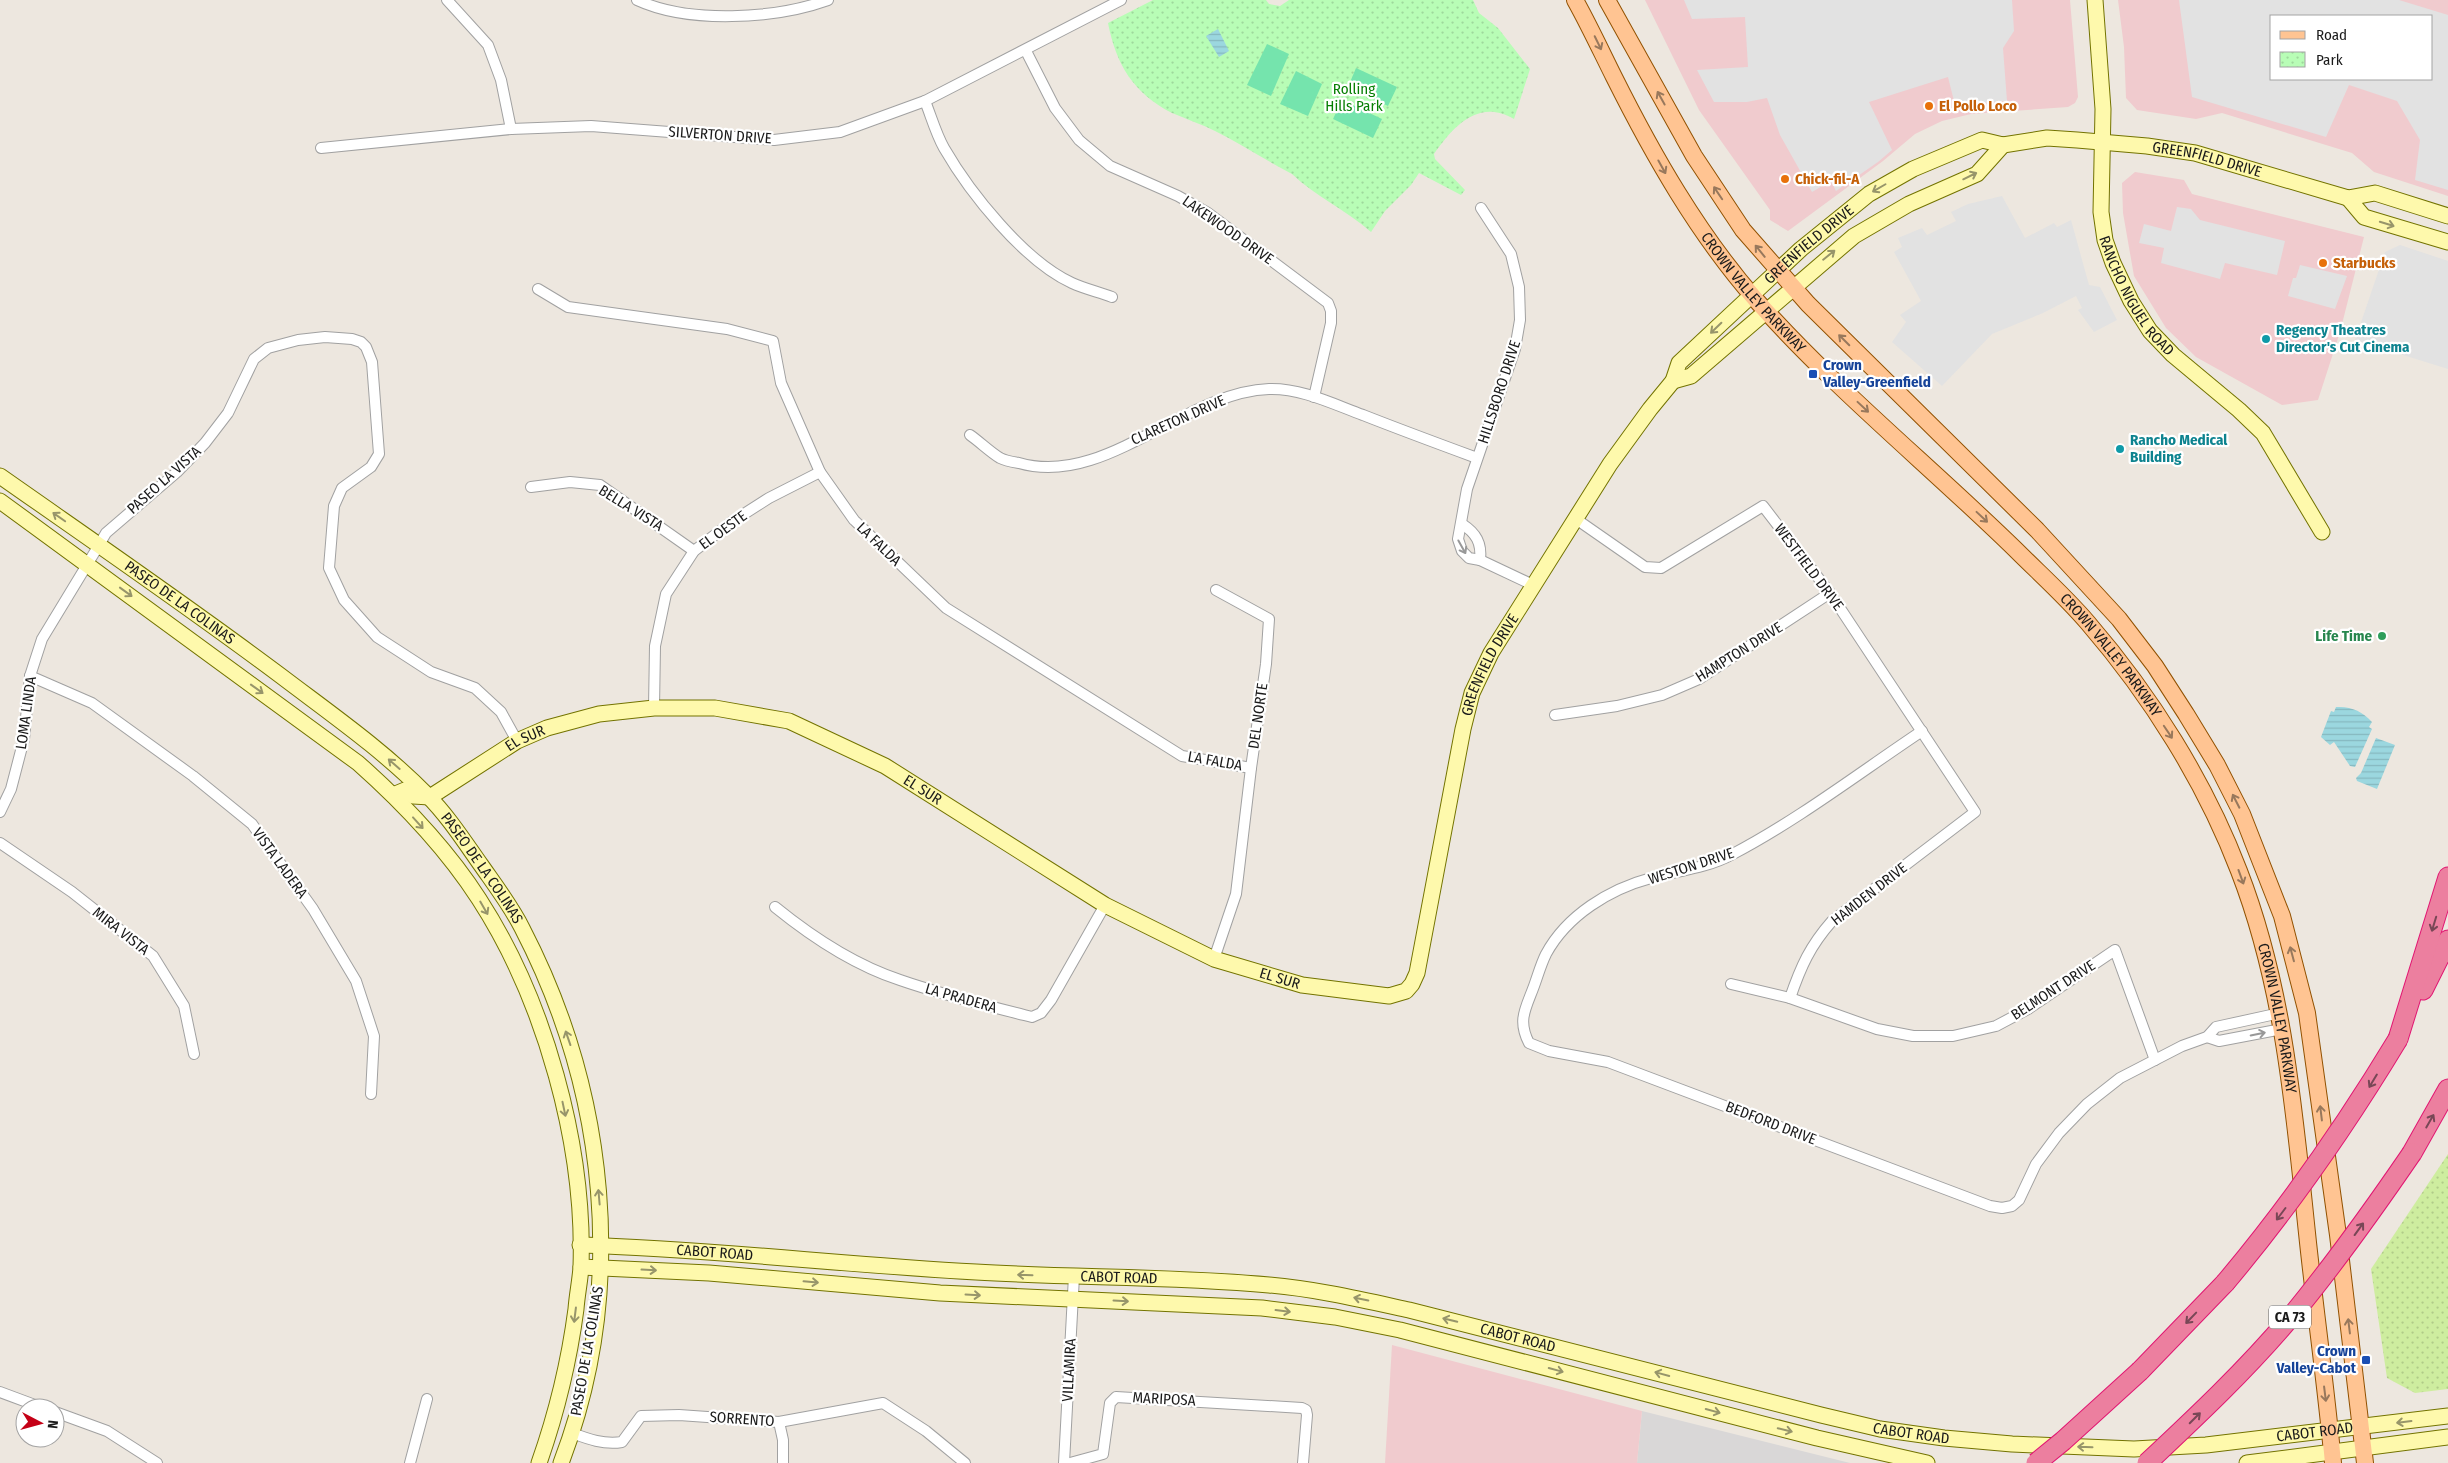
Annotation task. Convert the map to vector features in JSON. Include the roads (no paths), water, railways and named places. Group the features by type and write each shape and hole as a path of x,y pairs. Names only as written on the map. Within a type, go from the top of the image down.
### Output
{"highway":[{"path":"2398,1039 2448,877"},
{"path":"2036,1463 2063,1442 2140,1371 2225,1283 2271,1229 2355,1111 2398,1039 2448,940"},
{"name":"CA 73","path":"2147,1463 2226,1386 2288,1320 2344,1251 2412,1153 2448,1089"}],"main road":[{"name":"CROWN VALLEY PARKWAY","path":"1575,0 1672,184 1700,227 1752,295 1799,347 2051,584 2088,624 2125,670 2178,747 2225,839 2252,909 2273,980 2281,1021 2295,1122 2332,1458"},
{"name":"CROWN VALLEY PARKWAY","path":"1608,0 1694,156 1743,230 1792,287 1909,406 2037,530 2119,619 2155,666 2217,765 2242,814 2282,916 2308,1013 2338,1235 2364,1456"},
{"name":"RANCHO NIGUEL ROAD","path":"2095,0 2099,40 2102,141 2101,212 2105,240 2112,262 2131,301 2150,331 2173,355 2239,410 2263,433 2322,532"},
{"name":"GREENFIELD DRIVE","path":"1406,991 1417,973 1452,786 1472,693 1491,653 1610,464 1673,381 1679,363 1778,271 1869,194 1913,168 1982,140 2004,145 2047,138 2102,141 2195,153 2348,198 2375,194 2448,216"},
{"name":"GREENFIELD DRIVE","path":"1673,381 1691,376 1792,287 1854,236 1909,204 1977,174 2004,145"},
{"path":"2348,198 2364,217 2448,242"},
{"name":"PASEO DE LA COLINAS","path":"0,476 196,612 370,743 430,797 460,835 521,925 552,994 579,1068 587,1105 598,1191 600,1268 597,1318 582,1396 572,1434 561,1463"},
{"name":"PASEO DE LA COLINAS","path":"0,501 330,740 393,796 442,850 480,900 511,955 541,1026 558,1084 569,1132 578,1203 581,1267 564,1381 552,1427 539,1463"},
{"name":"EL SUR","path":"430,797 517,741 546,728 599,714 654,708 715,708 789,721 885,766 1105,905 1214,960 1302,985 1389,996 1406,991"},
{"path":"393,796 405,790 413,796 430,797 431,812 441,827 442,850"},
{"name":"CABOT ROAD","path":"580,1246 721,1252 916,1269 1269,1285 1344,1296 1498,1332 1821,1416 1880,1429 1944,1438 2012,1444 2134,1449 2206,1445 2448,1416"},
{"name":"CABOT ROAD","path":"581,1267 709,1273 940,1293 1262,1308 1335,1317 1400,1330 1817,1438 1927,1463"},
{"name":"CABOT ROAD","path":"2247,1463 2364,1456 2448,1437"}],"street":[{"path":"447,0 488,45 501,80 511,128"},
{"path":"637,0 654,8 718,18 804,8 828,0"},
{"name":"SILVERTON DRIVE","path":"321,148 511,128 591,126 774,140 840,132 925,101 1026,51 1109,3 1121,0"},
{"name":"LAKEWOOD DRIVE","path":"1026,51 1055,108 1079,140 1104,161 1110,166 1178,196 1208,213 1328,304 1331,311 1331,322 1314,397"},
{"path":"925,101 943,146 966,184 1011,236 1041,263 1072,283 1112,297"},
{"name":"HILLSBORO DRIVE","path":"1481,208 1511,254 1519,287 1520,320 1515,349 1467,489 1458,540 1462,551 1469,558 1480,560 1533,585"},
{"name":"LA FALDA","path":"538,289 568,307 727,329 773,341 781,383 820,472 854,520 946,608 1182,756 1251,768"},
{"name":"PASEO LA VISTA","path":"87,563 106,533 177,472 205,443 228,414 254,359 268,348 298,340 339,337 361,342 366,347 372,362 379,454 371,467 342,488 334,506 329,568 344,600 378,637 431,672 475,688 501,712 517,741"},
{"name":"CLARETON DRIVE","path":"970,434 1001,458 1028,466 1056,467 1104,454 1218,401 1248,392 1269,389 1314,397 1477,458"},
{"name":"EL OESTE","path":"654,708 655,646 666,594 694,551 732,521 769,498 820,472"},
{"name":"BELLA VISTA","path":"531,487 570,482 600,485 694,551"},
{"name":"WESTFIELD DRIVE","path":"1576,519 1645,567 1661,568 1763,506 1830,593 1975,812"},
{"path":"1462,524 1474,531 1481,550 1480,560"},
{"name":"LOMA LINDA","path":"0,812 12,789 24,739 30,676 42,639 87,563"},
{"name":"DEL NORTE","path":"1214,960 1236,894 1266,664 1269,619 1216,590"},
{"name":"HAMPTON DRIVE","path":"1554,715 1618,706 1662,695 1699,679 1830,593"},
{"name":"VISTA LADERA","path":"30,676 92,703 193,776 252,824 313,909 356,981 374,1036 371,1094"},
{"name":"WESTON DRIVE","path":"1529,1043 1522,1030 1523,1015 1546,954 1562,933 1586,908 1614,892 1631,885 1729,856 1766,836 1922,732"},
{"name":"HAMDEN DRIVE","path":"1790,998 1802,963 1816,939 1832,920 1975,812"},
{"name":"MIRA VISTA","path":"0,843 72,892 153,956 184,1006 194,1054"},
{"name":"LA PRADERA","path":"775,907 795,924 834,949 898,980 1032,1017 1041,1013 1051,1000 1105,905"},
{"name":"BELMONT DRIVE","path":"1731,984 1790,998 1877,1029 1913,1036 1953,1036 1996,1026 2028,1009 2115,950 2155,1060"},
{"path":"2207,1038 2216,1027 2281,1021"},
{"path":"2155,1060 2182,1046 2207,1038 2219,1041 2281,1021"},
{"name":"BEDFORD DRIVE","path":"1529,1043 1549,1051 1608,1062 1990,1206 2002,1208 2012,1206 2019,1200 2036,1164 2059,1133 2087,1104 2120,1078 2155,1060"},
{"name":"VILLAMIRA","path":"1064,1463 1074,1276"},
{"path":"0,1392 16,1398"},
{"name":"MARIPOSA","path":"1070,1463 1103,1454 1110,1402 1116,1397 1306,1410 1303,1463"},
{"path":"410,1463 427,1400"},
{"name":"SORRENTO","path":"572,1434 612,1444 622,1442 641,1416 679,1415 779,1422 883,1403 926,1431 965,1463"},
{"path":"65,1416 107,1431 157,1463"},
{"path":"779,1422 783,1440 783,1463"}],"water":[{"path":"1218,29 1229,51 1219,57 1206,36"},
{"path":"2336,707 2347,707 2356,710 2372,722 2369,727 2372,729 2355,767 2350,766 2334,742 2330,745 2321,737 2331,711 2334,712"},
{"path":"2376,738 2395,745 2377,789 2357,781 2356,778 2361,773"}],"place":[{"name":"El Pollo Loco","path":"1929,106"},
{"name":"Chick-fil-A","path":"1785,179"},
{"name":"Starbucks","path":"2323,263"},
{"name":"Regency Theatres Director's Cut Cinema","path":"2266,339"},
{"name":"Crown Valley-Greenfield","path":"1813,374"},
{"name":"Rancho Medical Building","path":"2120,449"},
{"name":"Life Time","path":"2382,636"},
{"name":"Crown Valley-Cabot","path":"2366,1360"}],"park label":[{"name":"Rolling Hills Park","path":"1354,98"}]}
